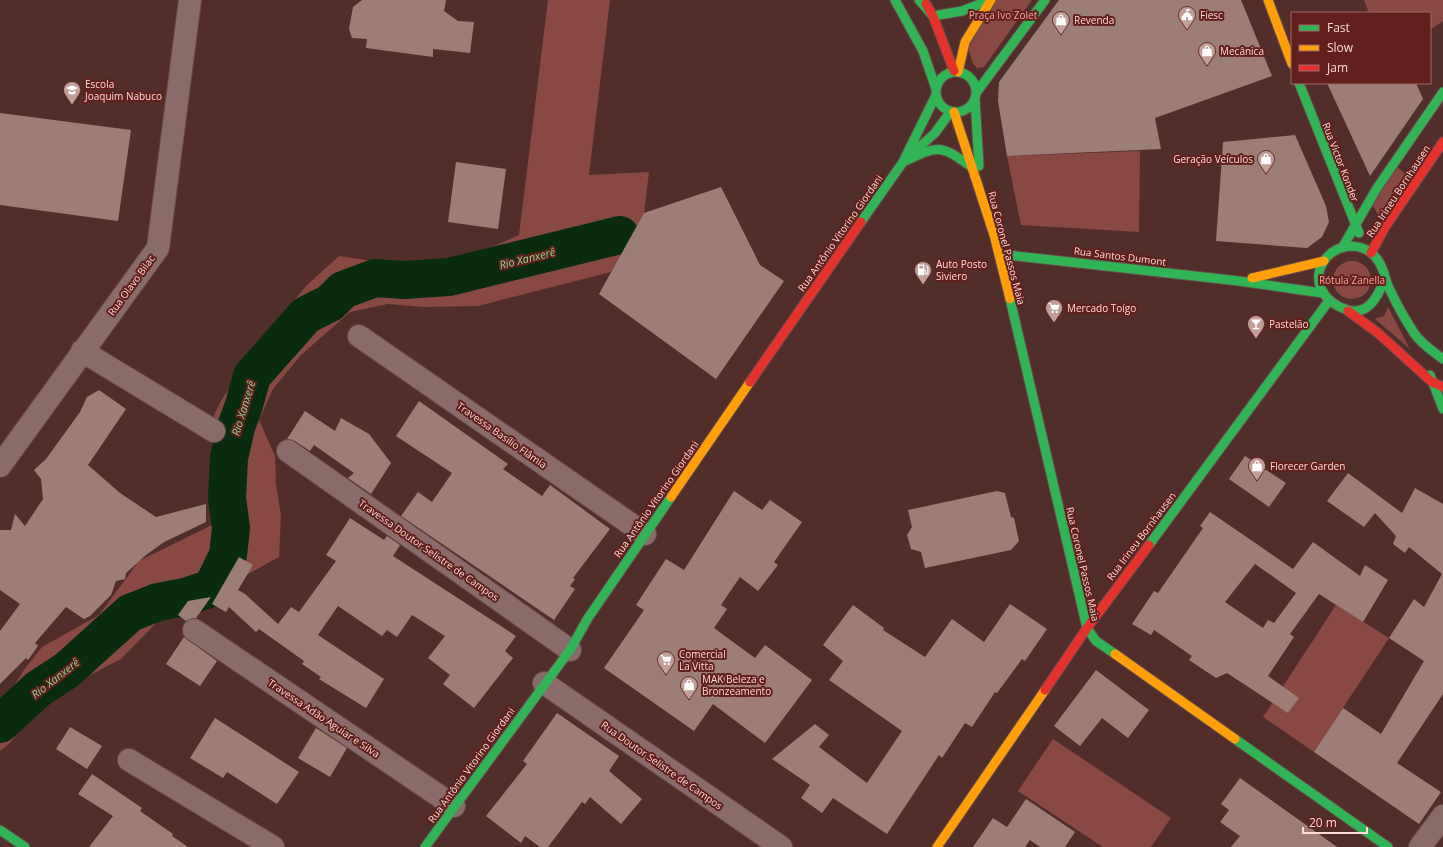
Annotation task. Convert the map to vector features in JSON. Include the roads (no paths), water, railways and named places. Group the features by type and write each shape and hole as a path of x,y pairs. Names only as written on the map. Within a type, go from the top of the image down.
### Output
{"main road":[{"path":"895,0 923,52 936,92 944,108 952,112 966,109 1045,0"},
{"path":"919,0 933,16 946,16 990,0"},
{"path":"924,0 933,16 956,72"},
{"path":"956,72 964,41 990,0"},
{"path":"1268,0 1291,61"},
{"path":"936,92 942,77 956,72 966,74 971,79 975,96"},
{"name":"Rua Victor Konder","path":"1299,84 1354,224 1369,251"},
{"name":"Rua Antônio Vitorino Giordani","path":"425,847 544,682 570,650 588,618 645,534 903,162 936,92"},
{"name":"Rua Irineu Bornhausen","path":"1354,224 1378,186 1399,162 1443,92"},
{"name":"Rua Coronel Passos Maia","path":"975,96 980,189"},
{"name":"Rua Antônio Vitorino Giordani","path":"903,162 935,133 952,112"},
{"name":"Rua Coronel Passos Maia","path":"952,112 970,166 980,189 999,254 1086,628 1096,641 1388,847"},
{"name":"Rua Irineu Bornhausen","path":"1369,251 1416,175 1443,142"},
{"path":"903,162 935,147 948,150 970,166"},
{"path":"1334,174 1351,184"},
{"path":"1364,186 1378,186"},
{"path":"1342,248 1354,224"},
{"path":"1350,246 1369,251 1379,260 1383,270 1384,281 1382,291 1372,303 1358,311 1348,311 1337,308 1328,302 1322,293 1319,282 1320,271 1324,261 1332,253 1350,246"},
{"name":"Rua Santos Dumont","path":"999,254 1239,281 1322,293"},
{"path":"1239,281 1324,261"},
{"path":"1384,281 1415,335 1443,409"},
{"name":"Rua Irineu Bornhausen","path":"937,847 1086,628 1328,302"},
{"path":"1348,311 1378,333 1432,382 1443,387"},
{"path":"1415,335 1443,360"},
{"path":"0,830 25,847"}],"street":[{"name":"Rua Olavo Bilac","path":"0,466 158,248 190,0"},
{"name":"Travessa Basílio Flâmia","path":"359,336 645,534"},
{"path":"82,352 214,431"},
{"name":"Travessa Doutor Selistre de Campos","path":"288,451 570,650"},
{"name":"Travessa Adão Aguiar e Silva","path":"194,630 454,806"},
{"name":"Rua Doutor Selistre de Campos","path":"544,682 781,847"},
{"path":"129,760 274,847"},
{"path":"1420,847 1443,816"}],"waterway":[{"name":"Rio Xanxerê","path":"0,724 38,689 67,670 130,613 158,602 185,597 212,588 228,555 231,528 227,498 229,458 236,427 252,376 306,315 330,303 343,290 375,278 404,280 449,277 620,235"}],"place":[{"name":"Fiesc","path":"1187,30"},
{"name":"Revenda","path":"1061,35"},
{"name":"Mecânica","path":"1207,66"},
{"name":"Escola Joaquim Nabuco","path":"72,105"},
{"name":"Geração Veículos","path":"1266,174"},
{"name":"Auto Posto Siviero","path":"923,285"},
{"name":"Mercado Toígo","path":"1054,323"},
{"name":"Pastelão","path":"1256,339"},
{"name":"Florecer Garden","path":"1257,481"},
{"name":"Comercial La Vitta","path":"666,675"},
{"name":"MAK Beleza e Bronzeamento","path":"689,700"}],"park label":[{"name":"Praça Ivo Zolet","path":"1003,15"},
{"name":"Rótula Zanella","path":"1352,280"}]}
